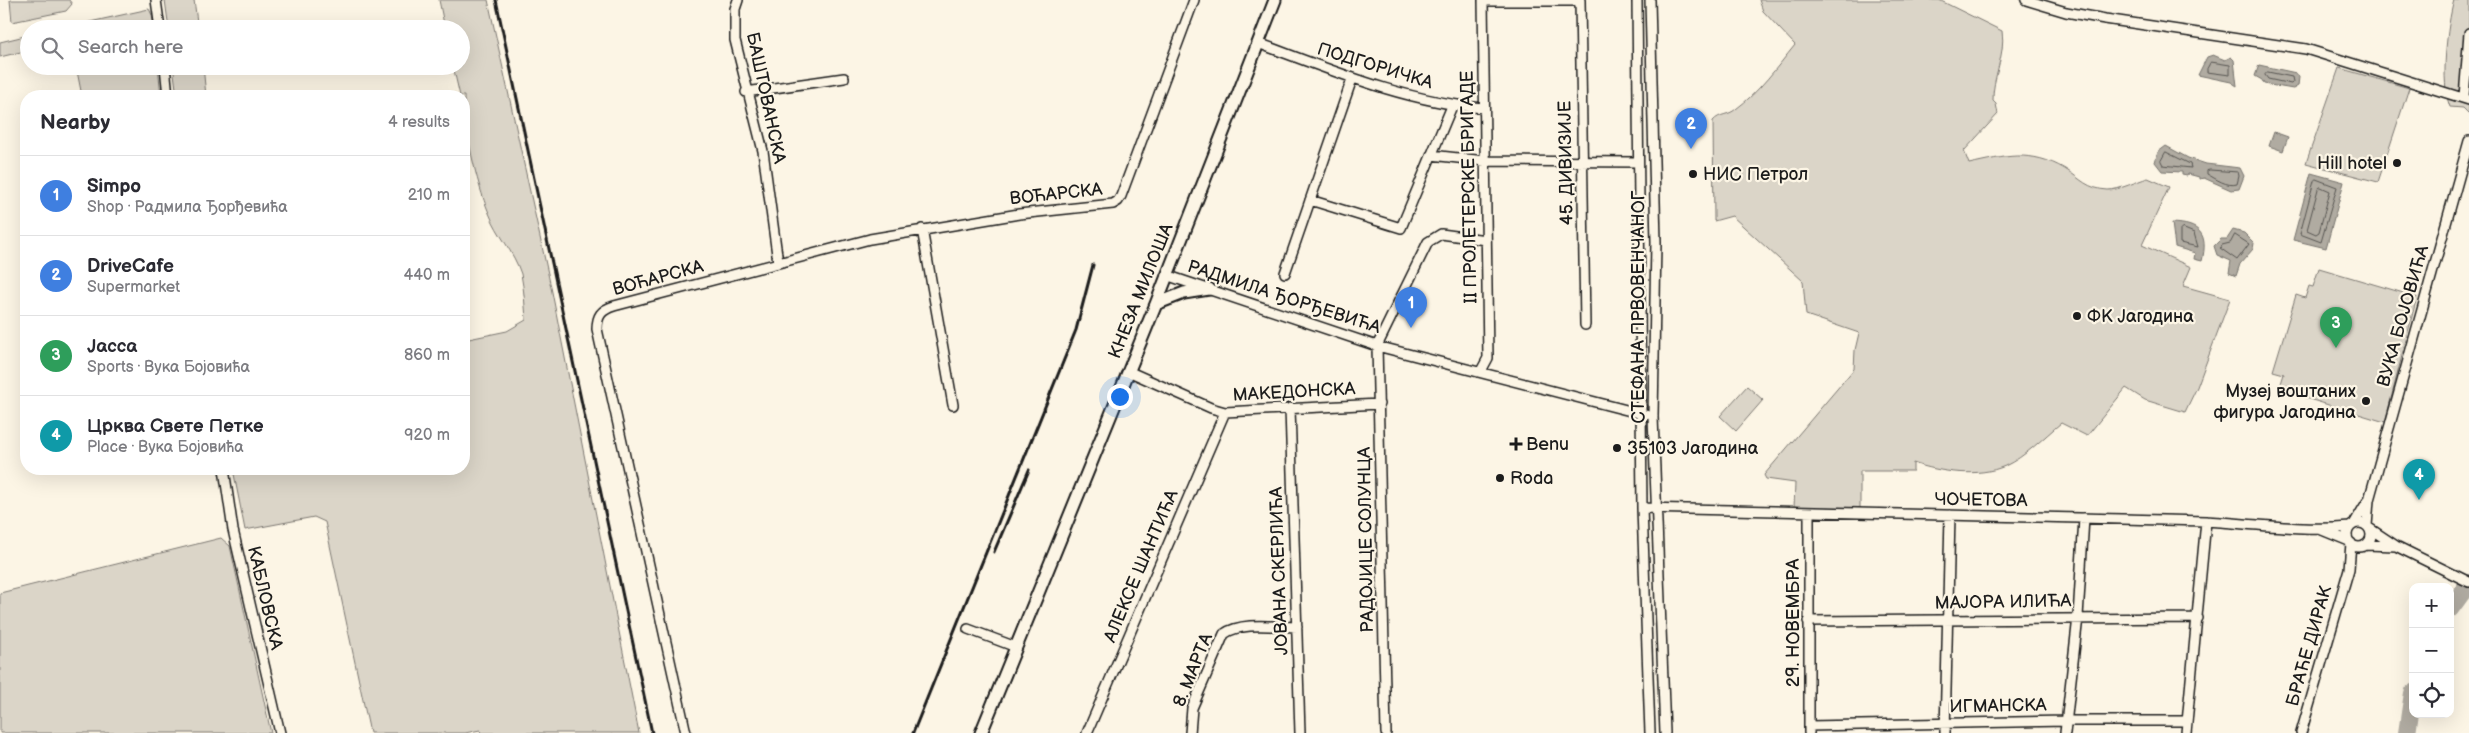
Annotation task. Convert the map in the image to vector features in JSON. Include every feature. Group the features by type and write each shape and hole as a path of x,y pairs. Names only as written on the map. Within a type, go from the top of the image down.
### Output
{"main road":[{"name":"КНЕЗА МИЛОША","path":"981,733 1156,304 1275,0"},
{"path":"1156,304 1184,293 1209,289"}],"street":[{"path":"156,0 159,20"},
{"name":"БАШТОВАНСКА","path":"738,0 735,9 735,40 746,92 763,151 778,262"},
{"name":"ВОЋАРСКА","path":"686,733 621,446 597,329 597,318 604,310 609,308 870,239 1019,214 1118,202 1194,0"},
{"path":"1483,1 1580,0"},
{"name":"45. ДИВИЗИЈЕ","path":"1580,0 1585,325"},
{"name":"СТЕФАНА ПРВОВЕНЧАНОГ","path":"1637,0 1642,508 1650,733"},
{"name":"СТЕФАНА ПРВОВЕНЧАНОГ","path":"1650,0 1651,118 1656,242 1653,417 1665,733"},
{"path":"2026,0 2066,12 2105,19 2306,49 2466,99 2469,33"},
{"name":"II ПРОЛЕТЕРСКЕ БРИГАДЕ","path":"1481,371 1488,358 1483,1"},
{"name":"ПОДГОРИЧКА","path":"1258,43 1352,79 1452,106 1484,108"},
{"path":"166,75 167,90"},
{"path":"746,92 844,78"},
{"path":"1285,273 1352,79"},
{"path":"1310,200 1401,228 1452,106"},
{"path":"1638,118 1651,118"},
{"name":"ВУКА БОЈОВИЋА","path":"2368,527 2369,500 2469,141"},
{"path":"1431,155 1485,162 1638,162"},
{"path":"922,229 953,404"},
{"path":"1377,346 1428,242 1441,234 1486,240"},
{"name":"РАДМИЛА ЂОРЂЕВИЋА","path":"1166,275 1377,346 1481,371 1653,417"},
{"name":"РАДОЈИЦЕ СОЛУНЦА","path":"1377,346 1386,733"},
{"name":"МАКЕДОНСКА","path":"1128,371 1211,408 1225,412 1379,404"},
{"name":"ЈОВАНА СКЕРЛИЋА","path":"1290,408 1300,733"},
{"name":"АЛЕКСЕ ШАНТИЋА","path":"1087,733 1225,412"},
{"name":"КАБЛОВСКА","path":"225,475 233,530 280,733"},
{"name":"ВУКА БОЈОВИЋА","path":"2352,525 2369,500"},
{"name":"ЧОЧЕТОВА","path":"1642,508 2206,521 2319,529 2362,524 2396,546 2469,582"},
{"name":"29. НОВЕМБРА","path":"1809,512 1809,729"},
{"path":"1945,733 1950,515"},
{"path":"2065,733 2078,617 2084,518"},
{"path":"2186,733 2206,521"},
{"path":"2350,542 2347,534 2352,525"},
{"path":"2364,545 2370,537 2368,527"},
{"name":"ЧОЧЕТОВА","path":"2319,529 2350,542 2364,545 2396,546"},
{"name":"БРАЋЕ ДИРАК","path":"2301,733 2349,569 2350,542"},
{"name":"БРАЋЕ ДИРАК","path":"2349,569 2364,545"},
{"name":"МАЈОРА ИЛИЋА","path":"1808,621 2078,617 2198,618"},
{"name":"8. МАРТА","path":"1190,733 1192,708 1224,634 1235,628 1244,627 1297,627"},
{"path":"968,629 1016,647"},
{"name":"ИГМАНСКА","path":"1809,729 1946,723 2187,721"}],"shaded area":[{"path":"10,0 69,0 72,4 66,11 12,22"},
{"path":"165,0 194,0 197,20 168,20"},
{"path":"439,0 488,0 552,292 639,733 481,733 480,730 465,733 370,733 325,522 314,517 245,530 234,475 470,475 470,339 507,331 526,320 521,274 489,213 472,155 470,145 470,90 459,90 455,75 470,75 470,20 443,20"},
{"path":"1759,0 1939,0 2002,31 2001,57 1993,92 1993,101 1996,104 1998,114 1964,151 1969,164 2006,157 2029,157 2053,163 2095,188 2118,189 2148,178 2169,187 2142,245 2191,267 2183,286 2230,299 2197,387 2185,412 2145,400 2126,388 2087,436 2061,423 2027,452 2005,466 1994,470 1971,473 1947,471 1913,463 1913,471 1860,471 1860,509 1794,508 1795,483 1766,479 1764,475 1854,369 1855,350 1859,333 1806,315 1803,281 1732,216 1714,221 1713,121 1733,111 1752,95 1795,45 1763,11"},
{"path":"2454,0 2469,0 2469,114 2463,108 2450,107 2445,83 2449,24"},
{"path":"149,9 153,20 99,20"},
{"path":"20,37 20,52 0,57 0,42"},
{"path":"2339,68 2409,88 2378,182 2306,163"},
{"path":"78,75 159,75 160,90 81,90"},
{"path":"174,75 204,75 205,90 176,90"},
{"path":"2319,268 2417,297 2385,422 2279,390 2284,374 2273,371 2296,295 2305,298 2309,286 2313,287"},
{"path":"1747,386 1763,400 1736,431 1720,416"},
{"path":"221,538 230,546 271,733 0,733 0,593"}],"water":[{"path":"2213,55 2225,60 2231,57 2234,60 2237,86 2231,82 2198,75 2207,57"},
{"path":"2259,65 2296,73 2299,77 2298,86 2293,89 2264,84 2262,80 2255,76"},
{"path":"2274,132 2288,137 2283,151 2269,146"},
{"path":"2166,146 2188,158 2206,164 2240,168 2244,176 2239,189 2231,190 2204,178 2199,179 2199,177 2188,174 2187,176 2182,175 2182,172 2162,171 2155,162 2158,152"},
{"path":"2311,173 2344,182 2326,248 2293,240"},
{"path":"2172,223 2189,225 2200,232 2204,243 2202,261 2194,259 2195,253 2175,247"},
{"path":"2233,230 2244,233 2254,243 2253,249 2240,264 2236,276 2229,273 2231,261 2217,255 2214,246 2221,239 2227,239"}],"waterway":[{"path":"2454,604 2469,583"},
{"path":"2407,733 2409,718"}],"railway":[{"path":"496,0 652,733"},
{"path":"913,733 1076,330 1093,265"},
{"path":"994,552 1029,470"}],"place":[{"name":"DriveCafe","path":"1691,149"},
{"name":"Hill hotel","path":"2397,163"},
{"name":"НИС Петрол","path":"1693,174"},
{"name":"ФК Јагодина","path":"2077,316"},
{"name":"Simpo","path":"1411,328"},
{"name":"Јасса","path":"2336,348"},
{"name":"Музеј воштаних фигура Јагодина","path":"2366,401"},
{"name":"Benu","path":"1516,444"},
{"name":"35103 Јагодина","path":"1617,448"},
{"name":"Roda","path":"1500,478"},
{"name":"Црква Свете Петке","path":"2419,500"}]}
